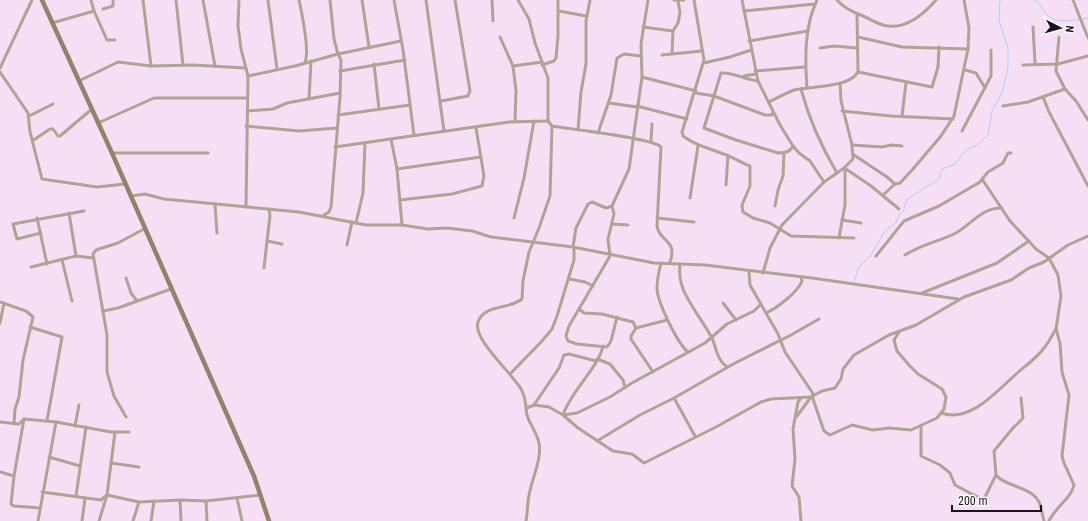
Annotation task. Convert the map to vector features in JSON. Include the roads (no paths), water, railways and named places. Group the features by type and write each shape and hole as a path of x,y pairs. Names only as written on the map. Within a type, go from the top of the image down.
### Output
{"main road":[{"path":"42,0 112,153 261,495 269,521"}],"street":[{"path":"0,68 32,0"},
{"path":"91,0 94,11 107,40 115,40"},
{"path":"103,9 113,6 113,0"},
{"path":"143,0 151,66"},
{"path":"176,0 183,65"},
{"path":"202,0 214,66"},
{"path":"238,0 238,26 245,68 248,76 246,111 246,207"},
{"path":"268,0 277,69"},
{"path":"299,0 306,37 307,54 305,62"},
{"path":"324,216 329,212 331,207 341,60 338,54 331,20 330,0"},
{"path":"362,0 369,47"},
{"path":"394,0 402,41 414,135"},
{"path":"426,0 444,131"},
{"path":"441,101 468,96 470,91 455,0"},
{"path":"492,0 493,21"},
{"path":"518,0 529,19 542,63 546,70 549,86 548,121 552,126 550,196 529,252 523,281 522,299 513,304 487,311 480,316 477,325 479,334 496,358 517,382 528,406 527,414 540,445 528,499 526,521"},
{"path":"513,66 555,60 559,11 558,0"},
{"path":"578,130 581,92 586,64 586,16 590,0"},
{"path":"618,317 611,341 607,347 577,344 568,341 566,336 569,326 610,254 608,239 614,214 612,206 629,169 634,139 642,77 640,55 648,0"},
{"path":"674,0 684,0"},
{"path":"694,0 704,63 683,136 698,146 728,156 750,167 750,186 742,205 743,212 754,218 770,223 779,230 791,236 854,238"},
{"path":"742,0 755,73 758,81 773,112 793,146 799,153 810,161 824,182"},
{"path":"803,0 806,5"},
{"path":"807,88 805,67 808,32 817,0"},
{"path":"837,0 857,14 881,25 895,27 918,17 936,0"},
{"path":"883,195 895,184 900,183 914,168 953,119 965,70 968,49 969,28 964,0"},
{"path":"1073,0 1088,38"},
{"path":"672,53 673,31 678,23 680,13 678,1"},
{"path":"744,11 815,4"},
{"path":"52,23 94,11"},
{"path":"559,11 586,16"},
{"path":"769,102 801,89 852,80 858,72 857,14"},
{"path":"643,27 673,31"},
{"path":"1033,27 1035,64"},
{"path":"749,41 808,32"},
{"path":"500,37 513,66 516,91 516,121"},
{"path":"858,37 902,47 968,49"},
{"path":"1059,37 1058,64 1056,71 1065,89 1076,101 1088,120"},
{"path":"248,76 338,54 402,41"},
{"path":"820,48 834,46 857,48"},
{"path":"858,72 930,87 933,86 938,67 939,47"},
{"path":"704,63 751,50"},
{"path":"962,131 992,72 991,50"},
{"path":"662,55 702,51"},
{"path":"598,133 609,102 617,58 624,54 640,55"},
{"path":"1023,65 1058,64 1088,56"},
{"path":"340,71 404,60"},
{"path":"309,99 311,61"},
{"path":"79,81 115,63 151,66 183,65 245,68"},
{"path":"374,64 379,110"},
{"path":"793,146 784,153 770,151 705,130 703,127 721,73 743,76 755,73 805,67"},
{"path":"965,70 976,73 985,88"},
{"path":"0,72 29,116 32,141 42,179 97,187 125,184"},
{"path":"743,76 750,80 758,81"},
{"path":"642,77 714,96 760,114 770,116 773,112"},
{"path":"766,272 770,248 779,230 824,182 845,168 854,155 842,111 840,83"},
{"path":"902,116 906,83"},
{"path":"801,89 809,118 837,173"},
{"path":"1004,106 1023,103 1065,89"},
{"path":"246,111 269,110 287,103 340,92"},
{"path":"1043,97 1049,112 1088,186"},
{"path":"98,123 154,98 247,98"},
{"path":"609,102 687,119"},
{"path":"29,116 53,104"},
{"path":"338,115 410,105"},
{"path":"32,141 53,128 58,136 60,136 92,109"},
{"path":"842,111 953,119"},
{"path":"335,147 414,135 476,128 516,121 548,121"},
{"path":"514,218 524,178 534,121"},
{"path":"651,141 652,124"},
{"path":"246,126 299,131 337,128"},
{"path":"552,126 651,141 658,144 662,150 657,218 658,231 672,247 673,254 670,262"},
{"path":"400,200 452,194 480,188 483,181 476,128"},
{"path":"391,139 397,169 402,225"},
{"path":"356,223 363,193 365,143"},
{"path":"852,145 882,147 890,145 902,146"},
{"path":"690,198 698,146"},
{"path":"112,153 208,153"},
{"path":"775,206 778,190 783,176 784,153"},
{"path":"876,256 904,221 939,206 982,181 988,172 1003,163 1008,153 1011,153"},
{"path":"854,155 895,184"},
{"path":"726,185 728,156"},
{"path":"397,169 481,157"},
{"path":"845,168 883,195 899,209"},
{"path":"839,238 845,205 845,168"},
{"path":"941,413 956,414 972,409 986,402 1033,361 1045,347 1056,329 1061,296 1061,283 1056,267 1049,258 1029,241 1010,221 982,181"},
{"path":"130,196 145,194 164,199 324,216 371,225 402,225 428,229 472,230 492,237 573,248 661,263 670,262 705,265 749,272 766,272 958,299"},
{"path":"510,374 542,342 552,329 575,256 573,248 576,228 588,204 592,202 606,208 612,206"},
{"path":"214,204 217,233"},
{"path":"905,255 915,248 954,234 993,208 1002,208"},
{"path":"264,268 270,216 269,209"},
{"path":"41,234 19,239 16,238 14,224 37,218 84,211"},
{"path":"69,213 76,256"},
{"path":"37,218 48,264"},
{"path":"657,218 694,222"},
{"path":"842,220 861,223"},
{"path":"347,246 352,222"},
{"path":"612,224 628,225"},
{"path":"126,417 109,382 106,361 108,335 93,258 94,251 118,244 144,228"},
{"path":"528,406 545,406 563,415 578,428 613,451 632,454 644,463 695,436 716,427 734,415 761,402 771,399 812,396 837,387 841,379 843,369 854,355 889,335 916,325 958,299 1011,280 1068,246 1088,236"},
{"path":"267,241 282,244"},
{"path":"922,293 996,263 1029,241"},
{"path":"31,267 76,256 93,258"},
{"path":"62,260 72,301"},
{"path":"661,263 657,289 668,320 678,341 688,352"},
{"path":"680,264 680,274 683,288 711,338 721,360 728,367"},
{"path":"749,272 750,285 812,396 824,431 830,435 852,425 873,430 889,428 910,430 937,418 941,413 946,403 944,393 932,382 918,374 898,351 894,340 899,332"},
{"path":"766,313 777,307 800,287 802,281 801,277"},
{"path":"126,278 131,293 137,301"},
{"path":"569,279 585,282 593,286"},
{"path":"103,310 118,308 171,289"},
{"path":"0,323 2,302 30,314 33,317 23,360 19,397 14,413 14,424"},
{"path":"723,303 736,320"},
{"path":"563,415 577,413 606,399 711,338 727,324 754,311 761,304"},
{"path":"579,309 584,313 618,317 633,322 636,328"},
{"path":"597,441 640,415 819,319"},
{"path":"653,372 631,339 631,336 636,328 668,320"},
{"path":"30,327 62,337 47,421"},
{"path":"1049,521 1055,510 1069,496 1074,485 1063,460 1069,395 1064,379 1060,343 1056,329"},
{"path":"563,415 603,346"},
{"path":"534,405 559,368 564,355 569,354 608,362 626,386"},
{"path":"796,418 812,396"},
{"path":"674,398 695,436"},
{"path":"794,398 798,402"},
{"path":"801,398 798,402 793,429 795,459 792,486 799,497 801,521"},
{"path":"921,426 921,456 940,465 950,473 955,485 970,492 980,499 984,499 996,475 994,451 1023,418 1021,398"},
{"path":"75,426 79,405"},
{"path":"24,419 14,476 12,506 40,508"},
{"path":"0,422 19,424 24,419 56,422 116,432 129,432"},
{"path":"38,521 48,457 56,422"},
{"path":"76,496 86,427"},
{"path":"99,521 108,495 116,432"},
{"path":"48,457 80,466"},
{"path":"112,463 139,467"},
{"path":"0,472 14,476"},
{"path":"996,475 1000,479 1026,490 1038,500 1044,521"},
{"path":"42,492 101,500 108,495 139,502 180,500 206,501 261,495"},
{"path":"82,521 85,498"},
{"path":"237,498 242,521"},
{"path":"180,500 181,521"},
{"path":"151,521 154,501"},
{"path":"206,501 207,521"},
{"path":"133,521 139,502"}],"waterway":[{"path":"854,281 859,267 871,255 885,231 896,223 899,215 904,210 905,203 909,198 939,179 942,169 955,164 966,150 977,145 988,135 992,111 1003,91 1008,67 1008,48 999,20 1000,0"},
{"path":"1035,0 1039,3 1046,14 1055,20 1072,21 1088,18"}]}
